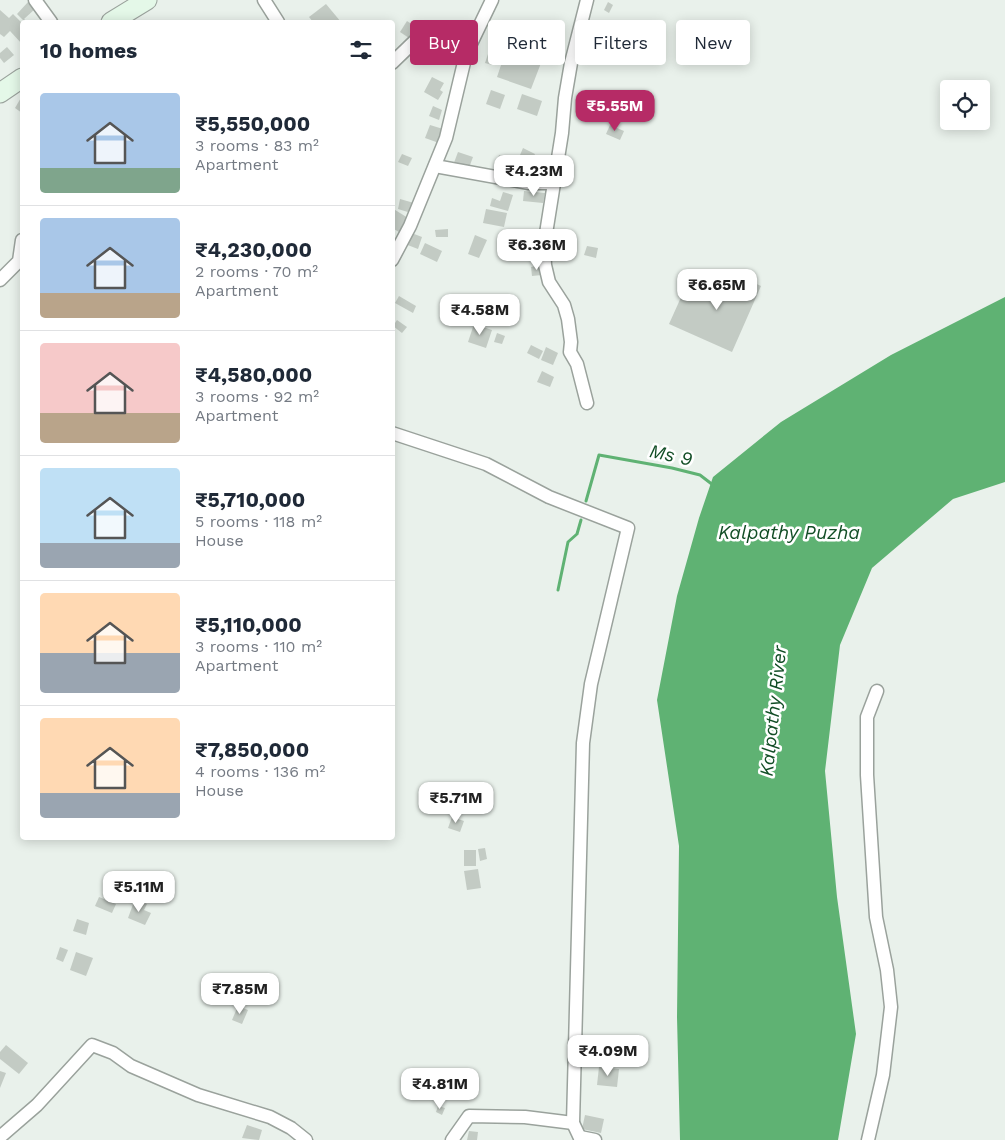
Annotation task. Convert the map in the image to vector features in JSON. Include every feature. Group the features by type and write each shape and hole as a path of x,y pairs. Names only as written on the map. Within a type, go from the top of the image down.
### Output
{"main road":[{"path":"114,20 147,0"},
{"path":"0,92 20,79"}],"street":[{"path":"35,0 50,20"},
{"path":"264,0 277,20"},
{"path":"478,29 492,0"},
{"path":"587,0 571,63 544,246 545,265 549,282 564,305 571,342 570,352 577,364 587,403"},
{"path":"395,60 410,46"},
{"path":"395,254 410,226 446,138 463,65"},
{"path":"435,166 529,183 554,183"},
{"path":"0,280 20,260"},
{"path":"395,434 486,464 549,497 628,528 591,684 583,743 573,1123 581,1139 595,1140"},
{"path":"868,1140 883,1076 891,1007 887,970 876,917 867,775 867,716 877,691"},
{"path":"0,1137 37,1105 92,1045 113,1053 131,1066 198,1095 270,1117 306,1140"},
{"path":"452,1140 469,1116 525,1117 573,1123"}],"water":[{"name":"Kalpathy Puzha","path":"1005,297 1005,482 953,499 872,568 840,645 825,771 837,897 856,1034 838,1140 680,1140 677,1017 679,846 657,700 677,596 699,518 713,477 781,422 891,355"}],"building":[{"path":"28,2 35,9 24,19 25,20 17,14"},
{"path":"608,2 613,5 609,13 604,10"},
{"path":"326,4 339,20 311,20 309,17"},
{"path":"0,10 9,18 13,14 20,21 20,42 10,31 4,37 0,34"},
{"path":"407,21 410,23 409,38 400,32"},
{"path":"7,47 14,55 4,63 0,58 0,53"},
{"path":"501,65 540,65 531,89 497,77"},
{"path":"432,77 444,83 440,90 443,92 438,100 424,92"},
{"path":"491,90 505,95 500,109 486,104"},
{"path":"522,94 542,101 537,116 517,109"},
{"path":"20,99 20,112 15,108"},
{"path":"433,106 442,110 439,120 429,116"},
{"path":"430,125 443,129 439,143 425,138"},
{"path":"610,125 624,131 620,140 606,134"},
{"path":"523,148 535,154 524,179 512,174"},
{"path":"458,152 473,157 467,173 452,168"},
{"path":"402,154 412,158 408,166 398,162"},
{"path":"499,155 514,158 509,182 494,179"},
{"path":"524,191 545,193 543,203 523,201"},
{"path":"503,192 513,195 508,211 490,206 492,198 500,201"},
{"path":"400,199 414,203 411,213 398,209"},
{"path":"486,209 507,213 504,227 483,223"},
{"path":"395,210 408,218 399,232 395,230"},
{"path":"448,229 448,237 436,237 435,230"},
{"path":"409,232 422,237 418,249 405,244"},
{"path":"475,235 487,240 479,258 468,254"},
{"path":"425,243 442,251 437,262 420,254"},
{"path":"587,246 598,248 596,258 584,255"},
{"path":"541,265 542,275 532,276 531,267"},
{"path":"726,270 761,286 732,352 669,324 687,284 715,296"},
{"path":"399,296 416,306 413,313 395,303"},
{"path":"482,300 495,305 490,318 478,313"},
{"path":"397,320 407,327 402,333 395,328"},
{"path":"474,324 492,330 486,348 468,342"},
{"path":"497,333 505,336 502,344 494,342"},
{"path":"531,345 543,351 539,359 527,353"},
{"path":"546,347 558,353 553,365 541,360"},
{"path":"542,371 554,377 550,387 537,382"},
{"path":"452,817 464,821 460,832 448,828"},
{"path":"485,848 487,859 480,861 478,849"},
{"path":"464,850 476,850 476,866 464,866"},
{"path":"478,869 481,888 467,890 464,871"},
{"path":"99,897 116,904 112,913 95,906"},
{"path":"135,899 147,904 144,910 151,913 145,925 128,918"},
{"path":"77,919 89,923 86,935 73,931"},
{"path":"60,947 68,950 63,962 56,959"},
{"path":"76,952 93,958 86,976 70,970"},
{"path":"238,1006 248,1010 242,1024 232,1020"},
{"path":"6,1045 28,1063 19,1074 0,1059 0,1052"},
{"path":"599,1067 619,1069 617,1087 597,1085"},
{"path":"0,1071 6,1073 0,1088"},
{"path":"438,1106 445,1108 442,1115 436,1112"},
{"path":"585,1115 604,1119 601,1133 582,1129"},
{"path":"247,1125 262,1130 259,1140 242,1138"},
{"path":"469,1131 478,1132 477,1140 467,1140"}],"waterway":[{"name":"Ms 9","path":"586,501 599,455 700,475 713,485"},
{"name":"Ms 9","path":"558,590 568,542 577,534 581,520"}],"water label":[{"name":"Kalpathy River","path":"773,711"}]}
